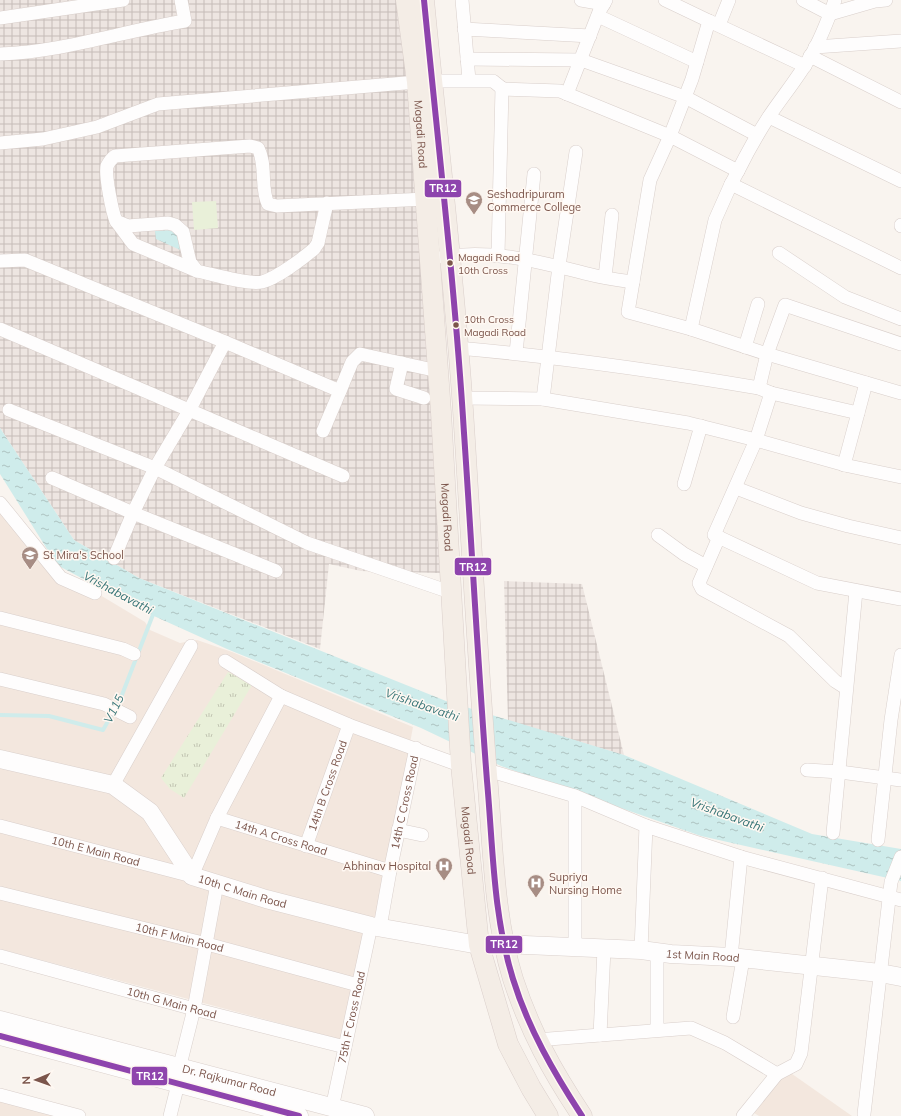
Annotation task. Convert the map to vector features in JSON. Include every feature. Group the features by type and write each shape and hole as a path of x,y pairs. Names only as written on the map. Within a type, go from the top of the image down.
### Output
{"main road":[{"name":"Magadi Road","path":"406,0 425,81 451,255 486,763 500,925 513,978 536,1040 555,1074 582,1116"},
{"name":"Magadi Road","path":"424,0 426,199 438,371 461,761 479,945 508,1044 548,1116"},
{"path":"461,761 486,763"}],"street":[{"path":"0,18 123,0"},
{"path":"0,54 97,41 141,28 185,21 182,0"},
{"path":"462,0 469,80"},
{"path":"567,94 605,2 580,0"},
{"path":"665,0 714,23 810,56 901,102"},
{"path":"729,0 714,23 697,62 670,136 650,180 628,312 691,329 767,354 901,393"},
{"path":"803,0 830,14 875,1 886,0"},
{"path":"691,329 715,220 757,135 810,56 835,0"},
{"path":"598,16 697,62"},
{"path":"464,29 590,36"},
{"path":"810,56 901,41"},
{"path":"467,59 581,60 685,97 757,135"},
{"path":"0,143 43,139 97,127 158,104 425,81 493,80 502,88 560,91 670,136 738,171"},
{"path":"498,255 502,88"},
{"path":"769,117 901,181"},
{"path":"327,203 318,243 314,249 273,276 261,282 248,281 197,271 133,244 116,221 112,212 107,168 110,161 115,156 250,146 258,148 261,155 265,196 268,204 278,206 327,203 426,199"},
{"path":"543,399 559,266 576,152"},
{"path":"516,353 534,174"},
{"path":"732,184 901,268"},
{"path":"605,277 612,215"},
{"path":"116,221 128,226 168,223 175,225 182,232 190,262 197,271"},
{"path":"779,253 845,297 901,319"},
{"path":"430,259 451,255 498,255 525,259 633,282"},
{"path":"0,261 25,260 340,391"},
{"path":"745,347 758,304"},
{"path":"898,340 785,305 767,354 765,390 756,440 714,535 817,583 901,599"},
{"path":"0,329 190,409 343,476"},
{"path":"114,558 133,513 155,468 190,409 225,342"},
{"path":"458,348 548,356 636,368 765,390 858,413"},
{"path":"323,431 352,362 360,354 438,371"},
{"path":"402,363 396,389 424,398"},
{"path":"844,465 866,383"},
{"path":"462,398 543,399 701,426 844,465 901,477"},
{"path":"9,410 155,468 307,543 450,592"},
{"path":"684,484 701,426"},
{"path":"52,478 133,513 276,571"},
{"path":"736,488 801,513 848,526 901,538"},
{"path":"0,503 61,578 95,593"},
{"path":"658,535 684,554 706,566"},
{"path":"719,537 700,583 702,589 789,636 836,681 846,688"},
{"path":"833,833 856,591"},
{"path":"0,618 123,649 134,654"},
{"path":"113,785 191,646"},
{"path":"878,840 891,720 901,655"},
{"path":"225,661 280,696 349,725 416,748 461,761"},
{"path":"0,678 104,704 130,717"},
{"path":"192,876 217,818 280,696"},
{"name":"14th B Cross Road","path":"306,846 349,725"},
{"name":"14th C Cross Road","path":"376,927 390,871 416,748"},
{"name":"10th C Main Road","path":"0,759 113,785 150,812 192,876 376,927 479,945 504,944"},
{"path":"486,763 575,796 646,826 741,857 895,898"},
{"path":"807,770 840,772 901,780"},
{"path":"575,796 575,947"},
{"name":"14th A Cross Road","path":"217,818 390,871"},
{"name":"10th E Main Road","path":"0,826 192,876"},
{"path":"646,826 649,951 657,1030"},
{"path":"398,830 422,835"},
{"path":"733,1017 741,857"},
{"path":"864,1114 880,973 895,898 890,882 901,857"},
{"path":"743,1116 777,1074 796,1064 802,1053 822,878"},
{"path":"170,1116 194,1009 217,884"},
{"name":"10th F Main Road","path":"0,893 207,944 358,985"},
{"name":"75th F Cross Road","path":"332,1108 358,985 376,927"},
{"name":"1st Main Road","path":"504,944 649,951 737,958 880,973 901,977"},
{"path":"600,1035 604,949"},
{"name":"10th G Main Road","path":"0,956 194,1009 345,1047"},
{"name":"Dr. Rajkumar Road","path":"0,1020 179,1076 299,1116"},
{"path":"536,1040 631,1034 657,1030 691,1028 725,1043 777,1074"},
{"name":"Dr. Rajkumar Road","path":"0,1036 365,1116"},
{"path":"0,1095 79,1116"}],"shaded area":[{"path":"0,0 400,0 424,257 440,573 361,571 329,564 320,649 139,578 74,540 0,428"},
{"path":"0,512 57,582 100,595 145,622 150,630 180,643 197,640 232,652 413,727 377,919 348,1035 339,1039 0,949"},
{"path":"504,581 582,584 624,755 508,721"},
{"path":"785,1069 852,1116 759,1116 754,1113"},
{"path":"0,1100 63,1116 0,1116"}],"green space":[{"path":"216,201 218,228 194,230 192,202"},
{"path":"228,672 252,685 184,798 170,789 161,778"}],"water":[{"path":"189,229 189,254 156,239 155,231"},
{"name":"Vrishabavathi","path":"0,428 74,540 139,578 446,701 624,755 812,834 901,849 901,881 701,836 501,766 421,728 227,649 145,612 57,565 0,474"}],"waterway":[{"name":"V115","path":"0,715 49,716 103,730 120,700 154,612"}],"transit line":[{"name":"TR12","path":"424,0 456,324 484,738 495,881 501,930 513,979 526,1015 552,1067 582,1116"},
{"name":"TR12","path":"0,1036 299,1116"}],"place":[{"name":"Seshadripuram Commerce College","path":"474,215"},
{"name":"Magadi Road 10th Cross","path":"450,263"},
{"name":"10th Cross Magadi Road","path":"456,325"},
{"name":"St Mira's School","path":"30,570"},
{"name":"Abhinav Hospital","path":"444,881"},
{"name":"Supriya Nursing Home","path":"536,898"}]}
